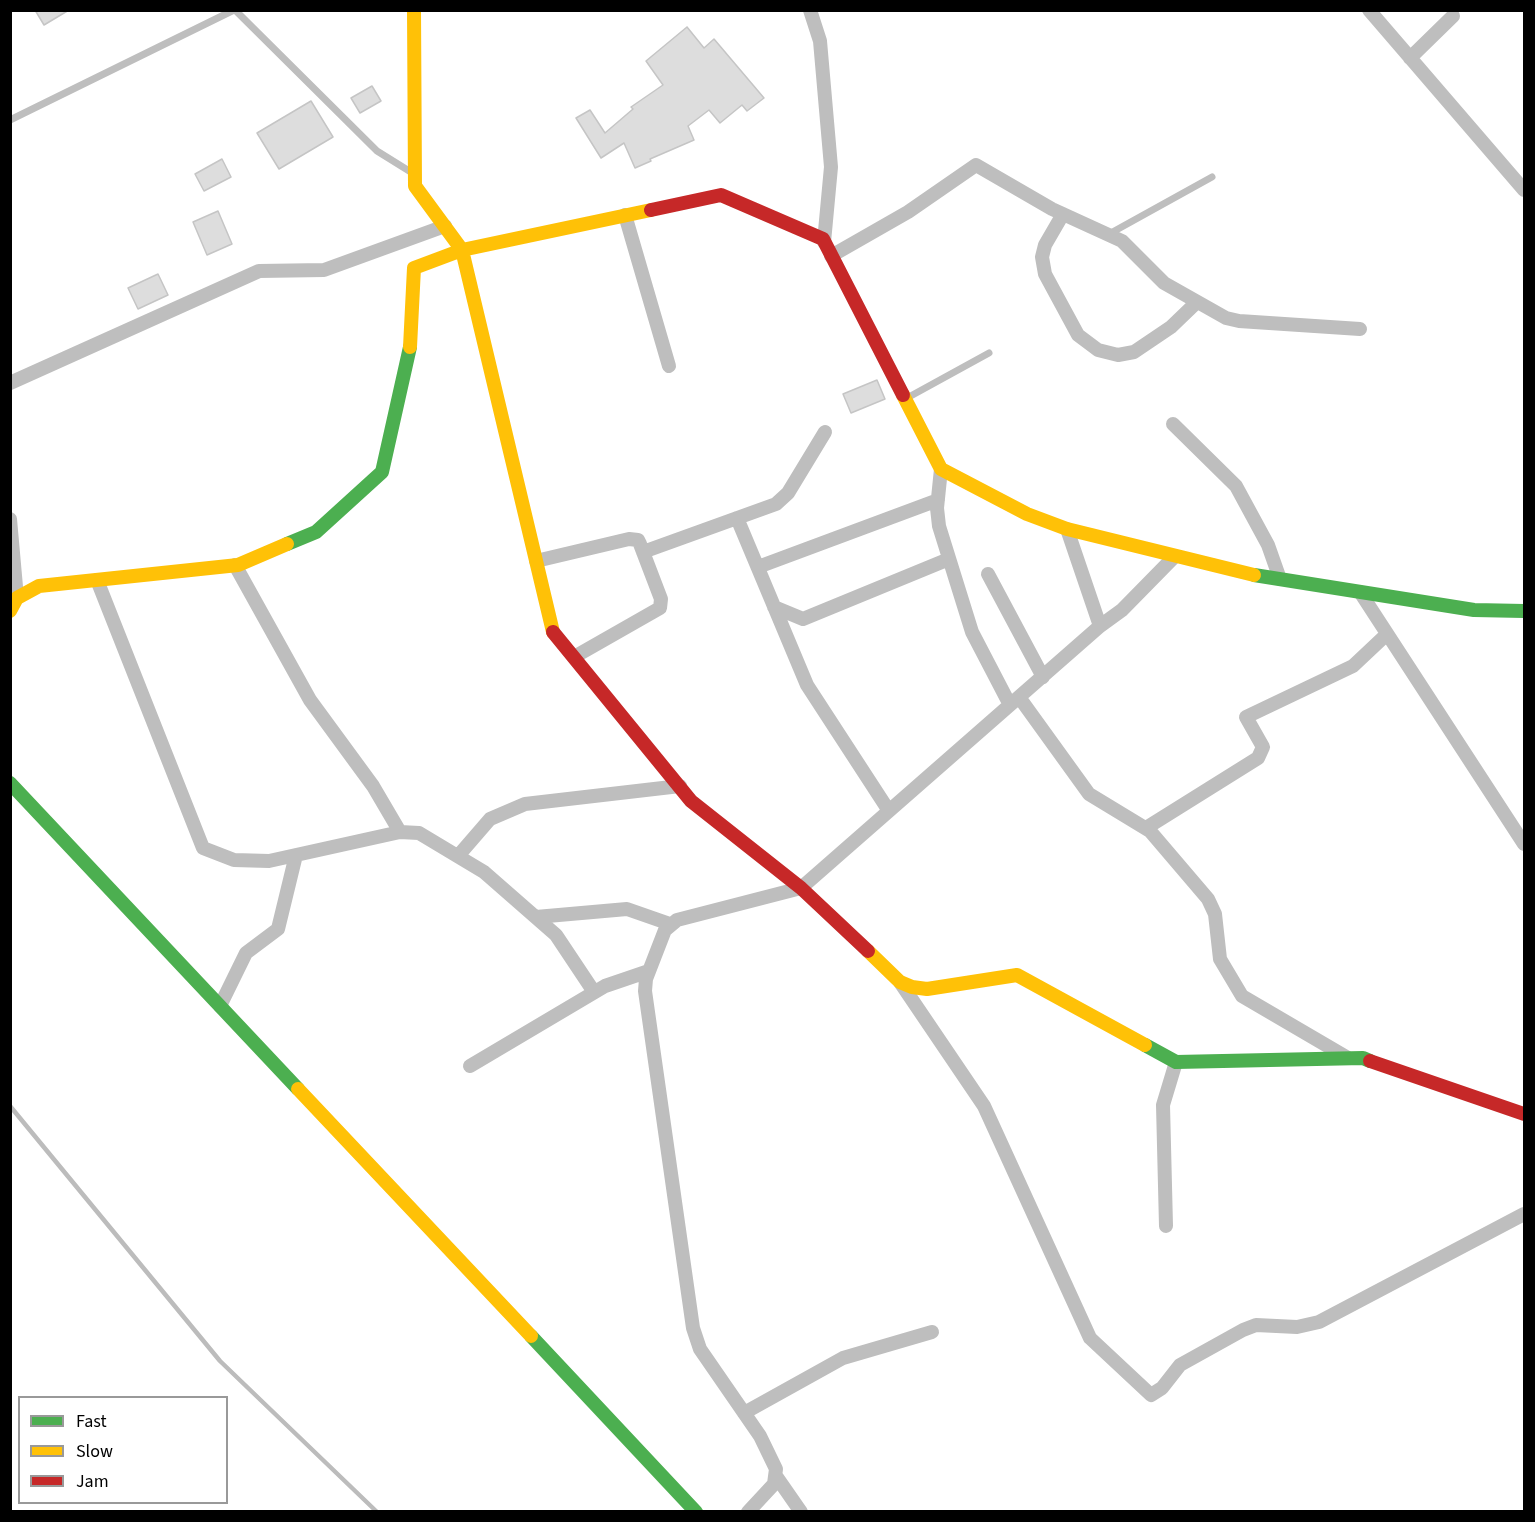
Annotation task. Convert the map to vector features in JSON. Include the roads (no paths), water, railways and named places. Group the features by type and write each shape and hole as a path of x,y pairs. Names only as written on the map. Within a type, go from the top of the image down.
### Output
{"street":[{"path":"414,10 415,186 462,250 552,631 692,801 801,888 900,982 984,1106 1090,1338 1151,1395 1162,1388 1180,1365 1244,1330 1257,1325 1296,1327 1319,1322 1524,1214"},
{"path":"810,10 820,41 831,166 824,242 941,469 938,500 939,526 972,632 1015,701 1089,794 1146,828 1212,906 1220,959 1242,996 1350,1059"},
{"path":"1369,10 1524,190"},
{"path":"1410,58 1453,16"},
{"path":"831,256 908,212 976,165 1063,214 1127,246 1164,283 1226,318 1239,321 1360,329"},
{"path":"10,611 17,598 39,586 235,565 316,532 382,472 409,358 414,268 462,250 721,195 824,242"},
{"path":"1063,214 1045,245 1042,257 1045,274 1078,335 1098,350 1118,355 1134,352 1171,327 1197,302"},
{"path":"625,215 669,366"},
{"path":"10,383 259,271 324,270 445,226"},
{"path":"1173,424 1236,486 1268,545 1280,579"},
{"path":"643,552 783,500 825,432"},
{"path":"941,469 1026,514 1067,529 1235,572 1474,610 1524,611"},
{"path":"758,567 938,500"},
{"path":"737,518 807,685 889,811"},
{"path":"10,519 17,598"},
{"path":"1067,529 1100,626"},
{"path":"536,561 629,538 638,540 643,552 661,599 660,608 574,657"},
{"path":"536,917 627,909 670,924 801,888 1100,626 1122,610 1175,556"},
{"path":"774,607 802,619 949,559"},
{"path":"235,565 310,700 374,786 400,832"},
{"path":"988,574 1043,677"},
{"path":"97,580 203,848 234,860 268,861 400,832 419,833 484,872 536,917 561,941 594,992"},
{"path":"1360,592 1524,844"},
{"path":"1146,828 1258,758 1263,747 1246,717 1353,666 1387,634"},
{"path":"10,783 696,1512"},
{"path":"458,856 490,819 525,804 680,786"},
{"path":"220,1006 246,953 278,929 296,855"},
{"path":"670,924 649,971 645,991 693,1328 700,1349 766,1445 776,1476 801,1512"},
{"path":"470,1066 594,992 612,983 649,971"},
{"path":"900,982 912,987 927,989 1017,975 1176,1062 1363,1058 1524,1114"},
{"path":"1166,1226 1162,1105 1176,1062"},
{"path":"744,1413 843,1358 932,1332"},
{"path":"748,1512 771,1488 776,1476"}],"lane":[{"path":"10,120 234,10 377,151 415,174"},
{"path":"1109,235 1212,177"},
{"path":"905,399 989,353"}],"waterway":[{"path":"10,1106 220,1361 377,1512"}]}
